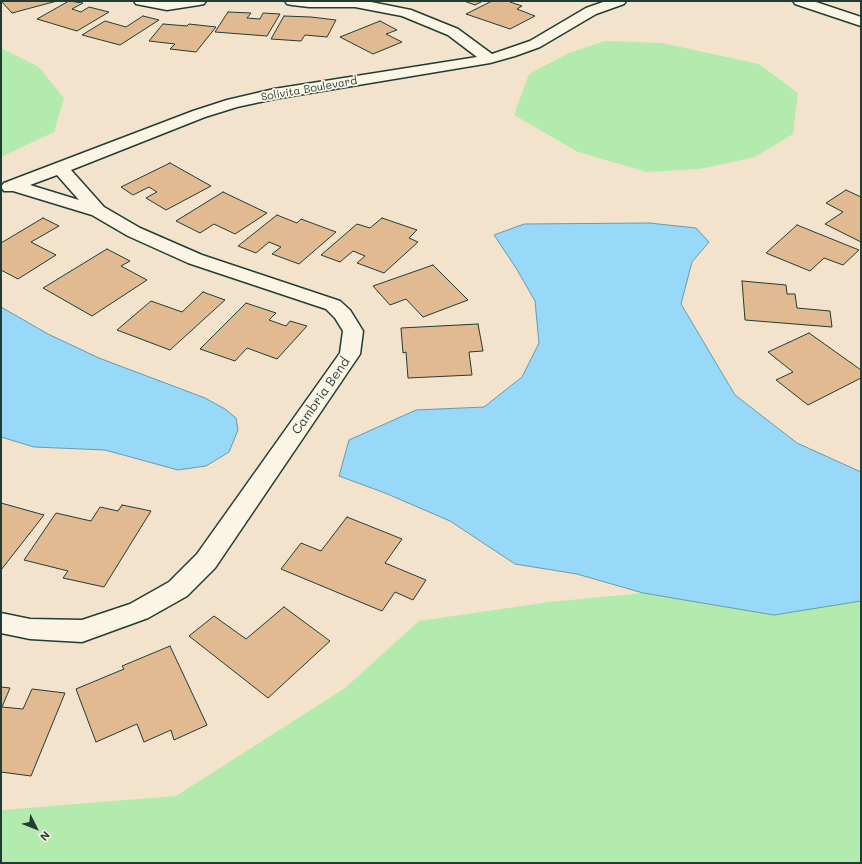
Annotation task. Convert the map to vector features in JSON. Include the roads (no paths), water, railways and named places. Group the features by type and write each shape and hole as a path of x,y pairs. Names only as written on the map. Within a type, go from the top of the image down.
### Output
{"street":[{"path":"141,1 167,6 199,1"},
{"path":"292,1 309,3 355,3 406,13 453,32 490,59"},
{"name":"Solivita Boulevard","path":"7,188 200,114 233,103 274,94 490,59 535,44 591,11 619,1"},
{"path":"800,1 861,22"},
{"path":"431,24 436,37 442,42"},
{"path":"454,52 466,63"},
{"path":"60,168 98,211"},
{"name":"Cambria Bend","path":"1,623 30,629 82,630 139,610 178,589 206,562 350,354 353,331 343,314 333,305 189,257 134,232 98,211 7,188"}],"water":[{"path":"649,223 696,228 709,242 692,262 681,304 735,395 797,443 861,472 861,601 774,615 643,593 577,574 515,564 450,521 385,493 339,476 349,440 416,410 484,407 522,377 539,343 535,301 516,268 494,235 524,224"},
{"path":"1,307 48,334 99,358 205,398 225,409 236,418 238,430 229,452 206,466 178,470 105,450 34,447 1,437"}]}
